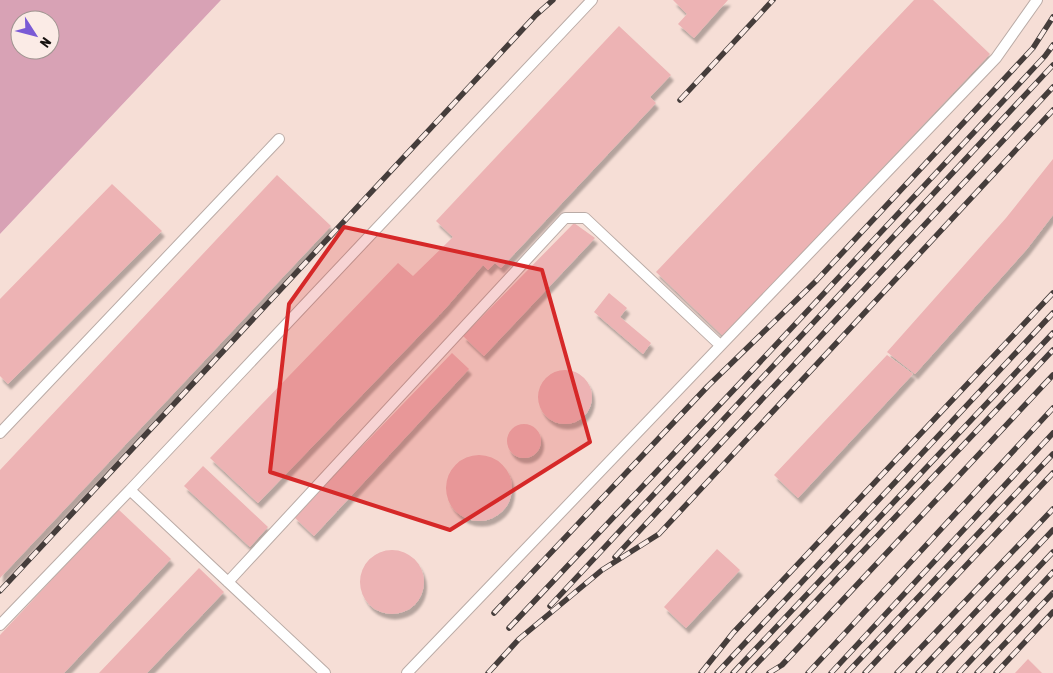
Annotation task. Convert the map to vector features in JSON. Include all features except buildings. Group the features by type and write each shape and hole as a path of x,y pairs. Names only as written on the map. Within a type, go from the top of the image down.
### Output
{"lane":[{"path":"0,625 130,490 592,0"},
{"path":"407,673 996,58 1037,0"},
{"path":"0,433 278,139"},
{"path":"228,582 565,218 585,218 720,345"},
{"path":"130,490 325,673"}],"highlighted area":[{"path":"344,227 542,270 590,442 450,530 270,472 289,304"}],"shaded area":[{"path":"0,0 221,0 0,234"},
{"path":"221,0 1053,0 1053,673 0,673 0,234"}],"railway":[{"path":"0,591 536,15 553,0"},
{"path":"680,100 773,0"},
{"path":"494,613 708,386 817,280 1033,48 1053,17"},
{"path":"509,628 759,363 1045,56 1053,45"},
{"path":"550,606 1053,65"},
{"path":"615,557 1053,87"},
{"path":"488,673 519,639 602,570 659,534 1053,110"},
{"path":"701,673 733,633 1053,293"},
{"path":"717,673 1053,313"},
{"path":"733,673 1053,333"},
{"path":"748,673 1053,350"},
{"path":"769,673 782,665 1053,375"},
{"path":"808,673 1053,408"},
{"path":"831,673 1053,433"},
{"path":"847,673 1053,454"},
{"path":"865,673 1053,473"},
{"path":"897,673 1053,509"},
{"path":"918,673 1053,530"},
{"path":"939,673 1053,552"},
{"path":"959,673 1053,572"},
{"path":"977,673 1053,593"},
{"path":"996,673 1053,612"}]}
